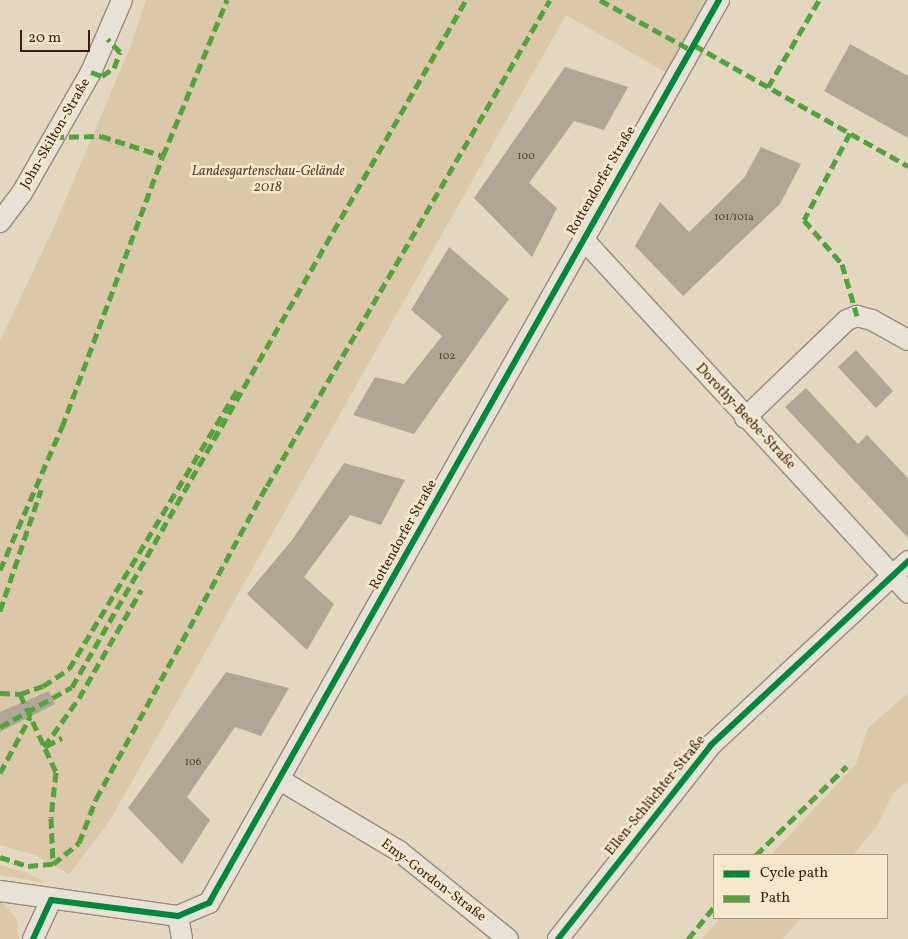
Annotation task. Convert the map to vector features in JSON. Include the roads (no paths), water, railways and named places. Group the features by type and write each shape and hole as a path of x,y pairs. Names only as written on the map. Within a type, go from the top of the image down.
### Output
{"street":[{"name":"John-Skilton-Straße","path":"0,222 22,193 107,42 122,0"},
{"name":"Rottendorfer Straße","path":"0,890 51,900 178,916 209,903 719,0"},
{"name":"Dorothy-Beebe-Straße","path":"583,239 745,418 908,593"},
{"path":"745,418 847,320 856,316 872,320 908,340"},
{"name":"Ellen-Schlüchter-Straße","path":"558,939 711,745 908,560"},
{"name":"Emy-Gordon-Straße","path":"280,780 398,851 508,939"},
{"path":"33,939 51,900"},
{"path":"178,916 182,939"}],"park label":[{"name":"Landesgartenschau-Gelände 2018","path":"268,180"}]}
